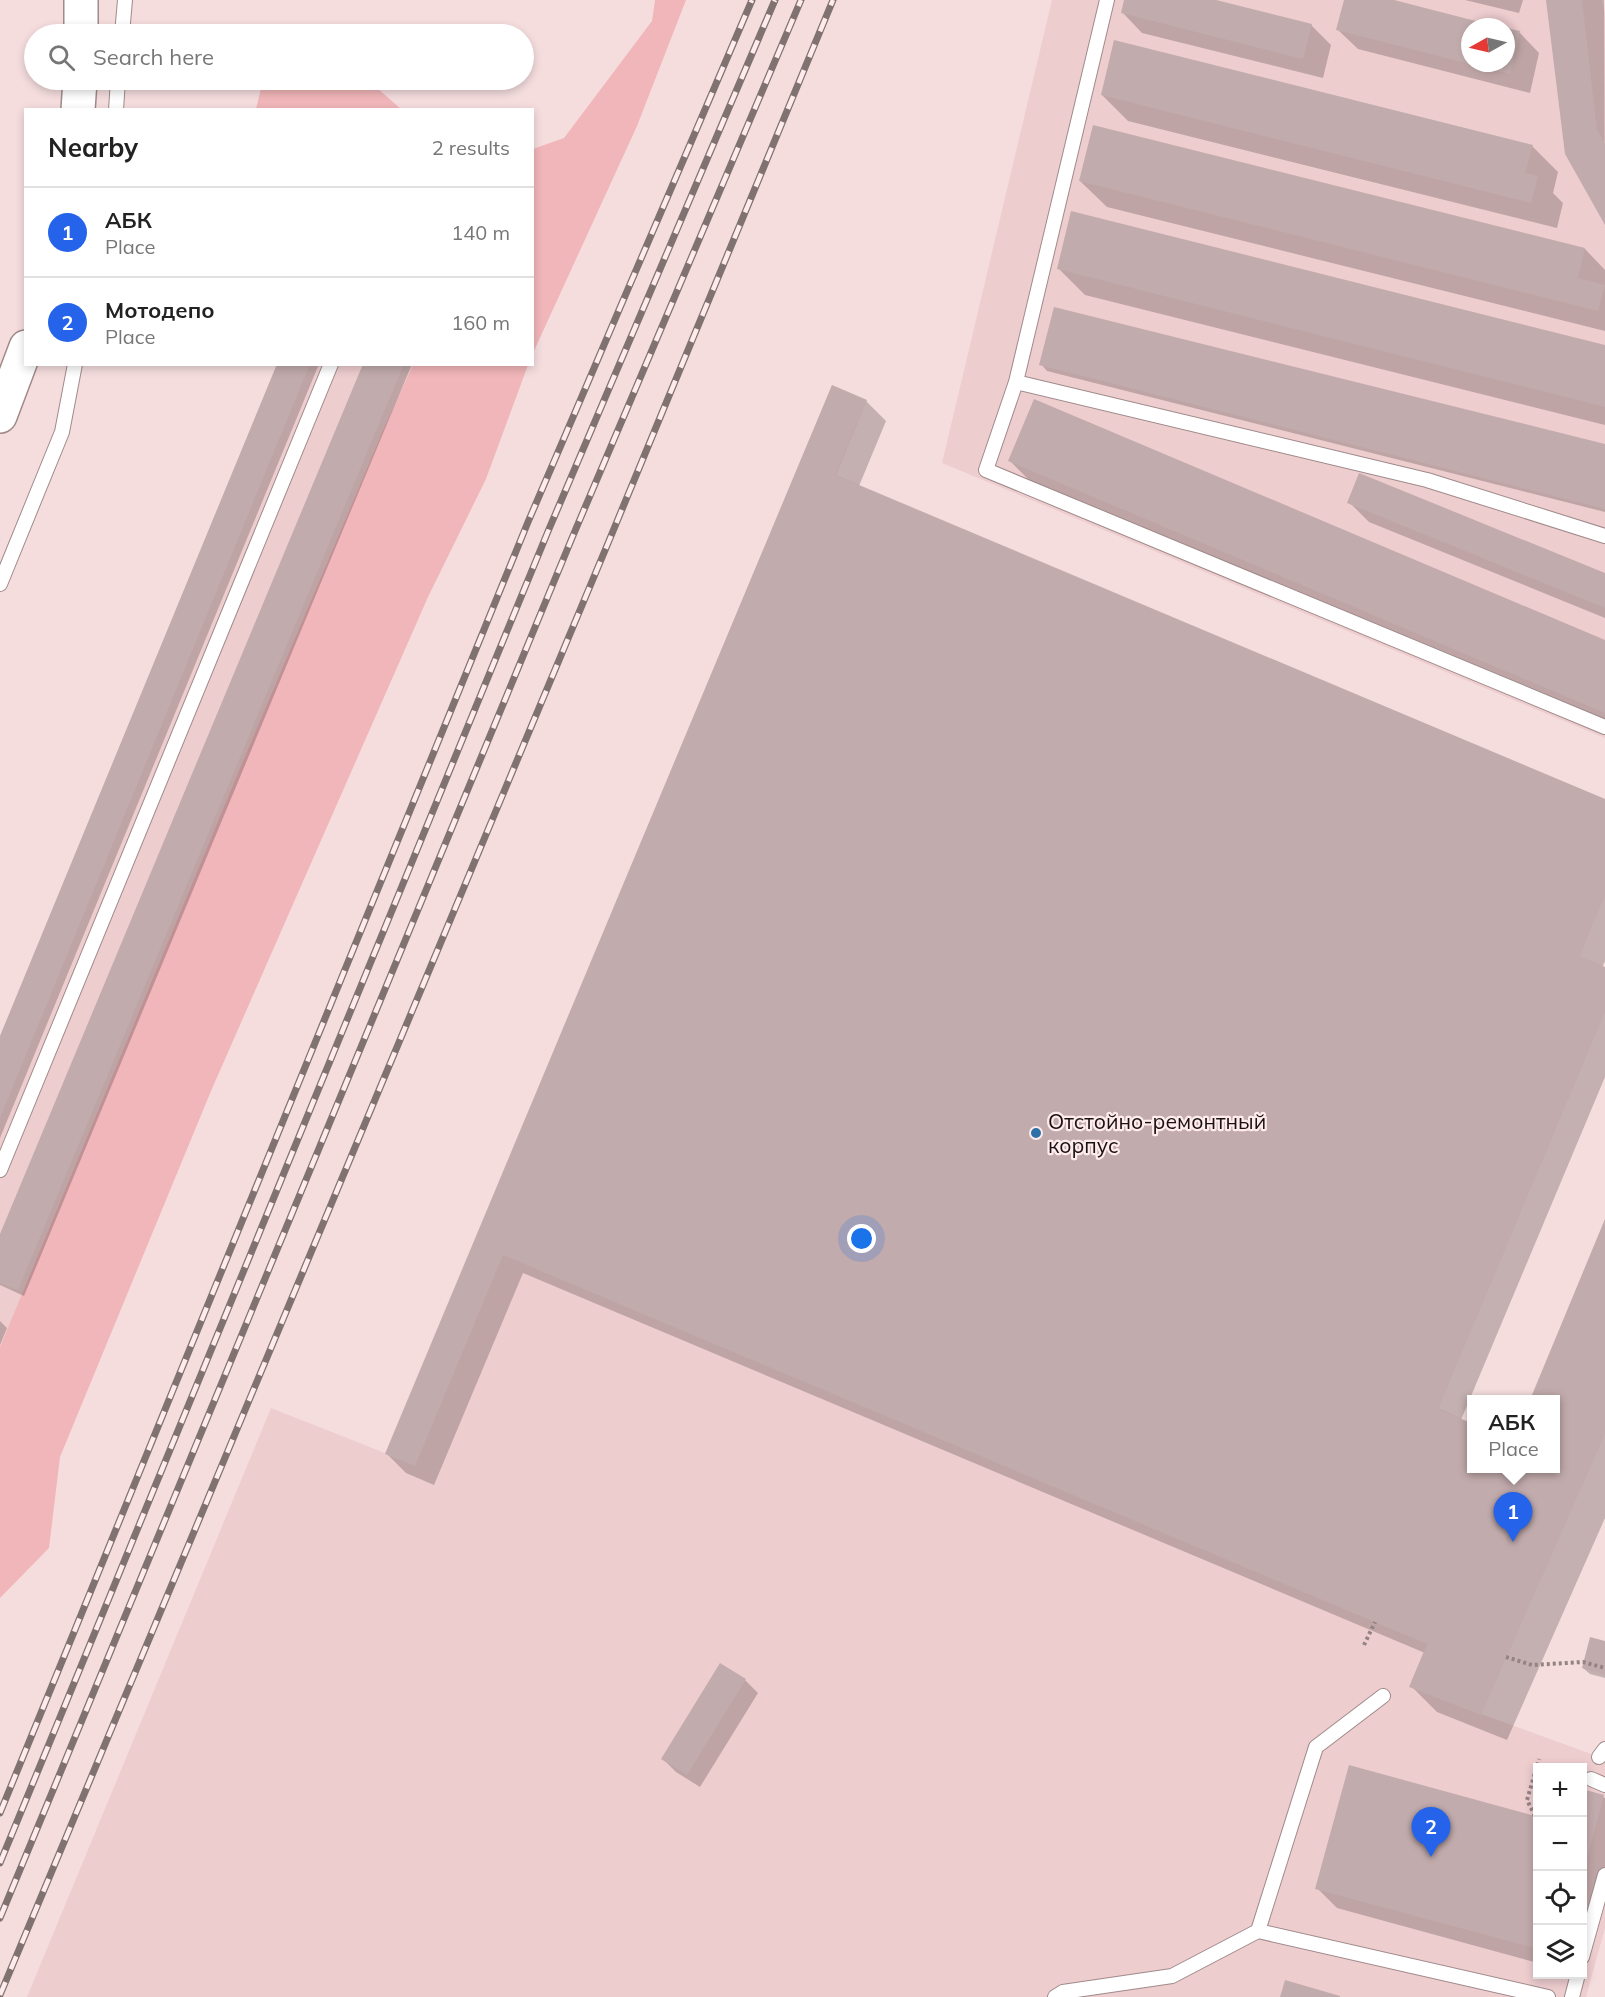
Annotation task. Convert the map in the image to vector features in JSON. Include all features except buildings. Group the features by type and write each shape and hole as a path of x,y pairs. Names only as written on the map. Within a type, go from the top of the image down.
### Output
{"main road":[{"path":"81,0 81,24"},
{"path":"78,108 79,90"},
{"path":"0,416 24,352"}],"lane":[{"path":"123,24 125,0"},
{"path":"1107,0 1016,382 986,470 1605,726"},
{"path":"116,108 117,90"},
{"path":"0,584 62,432 75,366"},
{"path":"0,1170 330,366"},
{"path":"1016,382 1427,480 1605,536"},
{"path":"1258,1931 1316,1747 1383,1696"},
{"path":"1591,1779 1605,1785"},
{"path":"1587,1940 1605,1875"},
{"path":"1055,1997 1063,1992 1172,1976 1258,1931 1548,1997"},
{"path":"1572,1997 1577,1979"}],"path":[{"path":"1364,1645 1375,1622"},
{"path":"1506,1657 1532,1665 1583,1662 1605,1668"},
{"path":"1538,1763 1539,1759"},
{"path":"1533,1780 1527,1800 1533,1812"}],"shaded area":[{"path":"655,0 686,0 637,126 534,351 534,149 564,138 652,21"},
{"path":"1052,0 1602,0 1605,13 1605,738 942,463"},
{"path":"261,90 379,90 400,108 256,108"},
{"path":"277,366 420,366 0,1366 0,1036"},
{"path":"413,366 528,366 486,479 428,597 211,1091 60,1457 49,1548 0,1598 0,1347 385,426"},
{"path":"832,385 867,400 836,475 1605,799 1605,895 1579,956 1605,967 1605,1011 1438,1408 1467,1421 1467,1473 1560,1473 1560,1395 1532,1395 1605,1219 1605,1433 1481,1714 1605,1759 1605,1928 1586,1997 27,1997 271,1408 385,1453"}],"railway":[{"path":"0,1813 528,522 752,0"},
{"path":"0,1863 549,529 775,0"},
{"path":"0,1918 572,538 801,0"},
{"path":"0,1995 833,0"}],"place":[{"name":"Отстойно-ремонтный корпус","path":"1036,1133"},
{"name":"АБК","path":"1513,1542"},
{"name":"Мотодепо","path":"1431,1857"}]}
